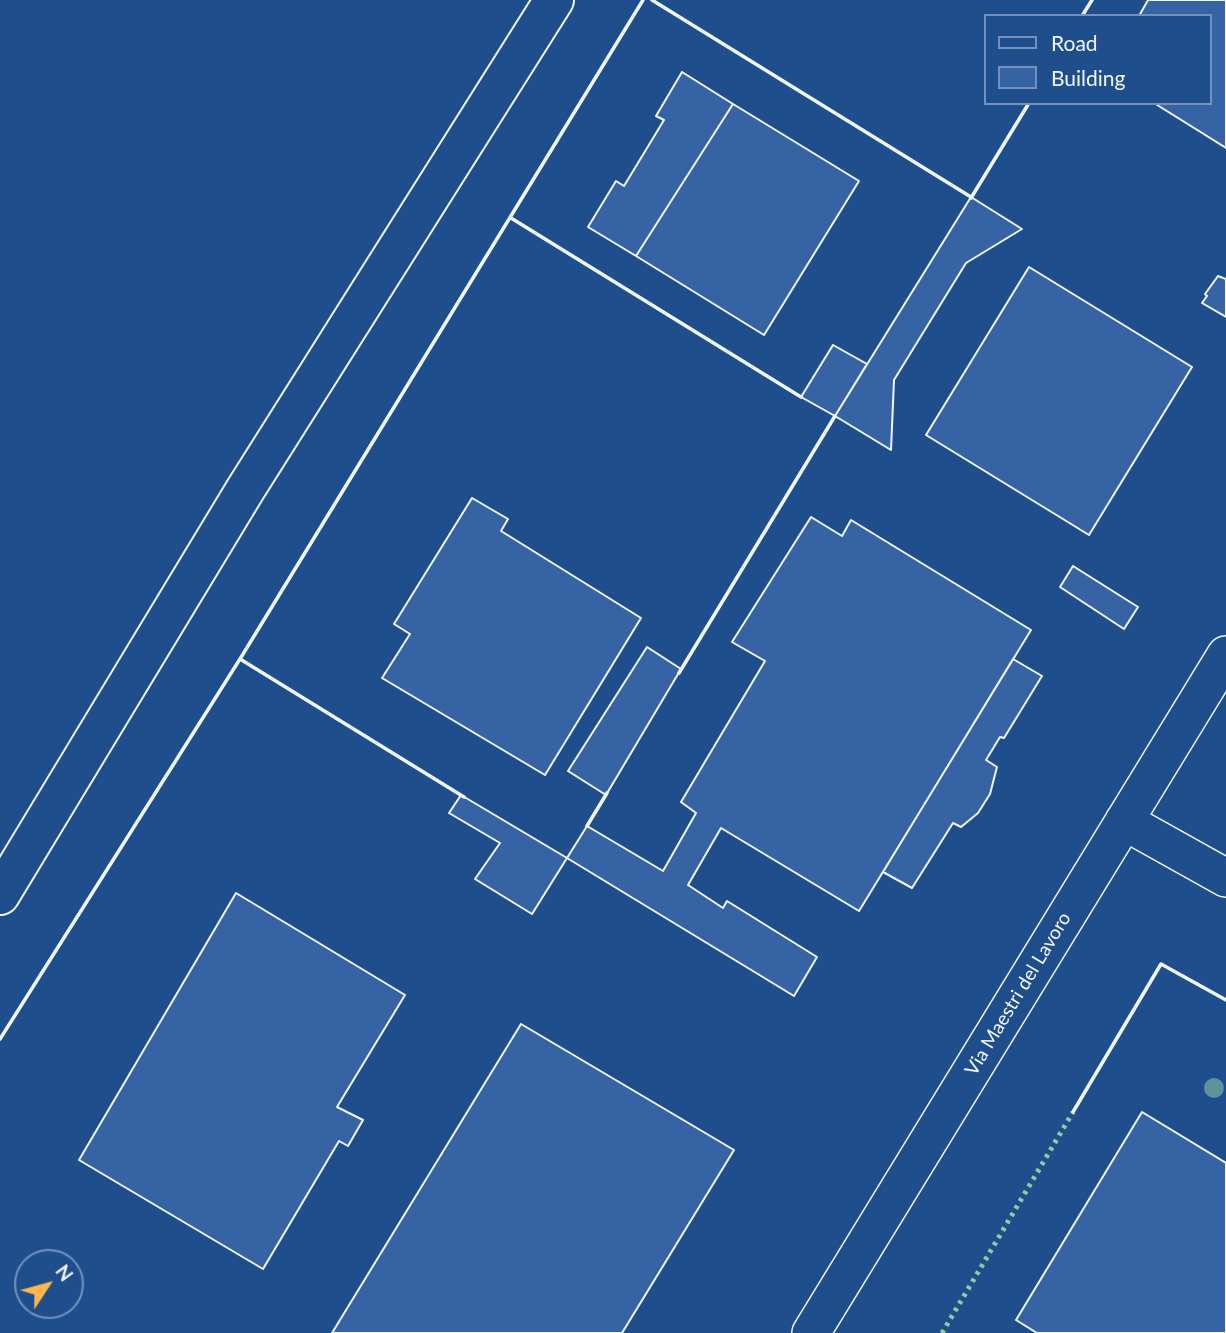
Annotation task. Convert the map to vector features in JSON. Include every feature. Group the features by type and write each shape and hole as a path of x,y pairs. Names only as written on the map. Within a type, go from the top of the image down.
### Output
{"street":[{"path":"0,895 245,490 554,0"},
{"name":"Via Maestri del Lavoro","path":"811,1333 1226,655"},
{"path":"1124,821 1226,878"}],"building":[{"path":"1148,0 1226,0 1226,148 1157,105 1212,105 1212,14 1140,14"},
{"path":"682,72 733,104 636,256 588,227 616,181 624,186 664,120 656,116"},
{"path":"733,104 859,181 764,335 636,256"},
{"path":"971,197 1022,229 966,263 894,380 891,450 835,416"},
{"path":"1029,267 1192,367 1089,535 926,435"},
{"path":"1218,276 1226,279 1226,317 1202,303"},
{"path":"833,345 867,364 835,416 801,397"},
{"path":"472,498 508,519 501,531 641,618 545,775 382,678 410,634 394,624"},
{"path":"811,517 842,536 851,520 1031,630 859,911 721,828 688,885 723,908 727,901 817,957 794,996 567,858 587,826 663,871 696,813 681,802 765,661 732,642"},
{"path":"1073,566 1138,607 1124,629 1060,587"},
{"path":"647,647 681,669 606,795 568,771"},
{"path":"1013,659 1042,676 1004,738 1000,737 986,760 997,767 990,794 978,813 961,827 953,823 912,888 883,872"},
{"path":"461,795 567,858 532,914 475,879 500,843 449,813"},
{"path":"236,893 405,995 337,1107 363,1120 348,1146 339,1141 263,1269 79,1160"},
{"path":"521,1024 734,1150 622,1333 332,1333"},
{"path":"1142,1112 1226,1163 1226,1333 1037,1333 1016,1320"}],"hedge":[{"path":"942,1333 1073,1112"}],"wall":[{"path":"0,1039 240,659 643,0"},
{"path":"652,0 971,197"},
{"path":"1083,14 1092,0"},
{"path":"971,198 1028,105"},
{"path":"511,218 801,397"},
{"path":"679,673 835,416"},
{"path":"240,659 464,797"},
{"path":"587,826 607,793"},
{"path":"1073,1112 1161,964 1226,1000"}]}
